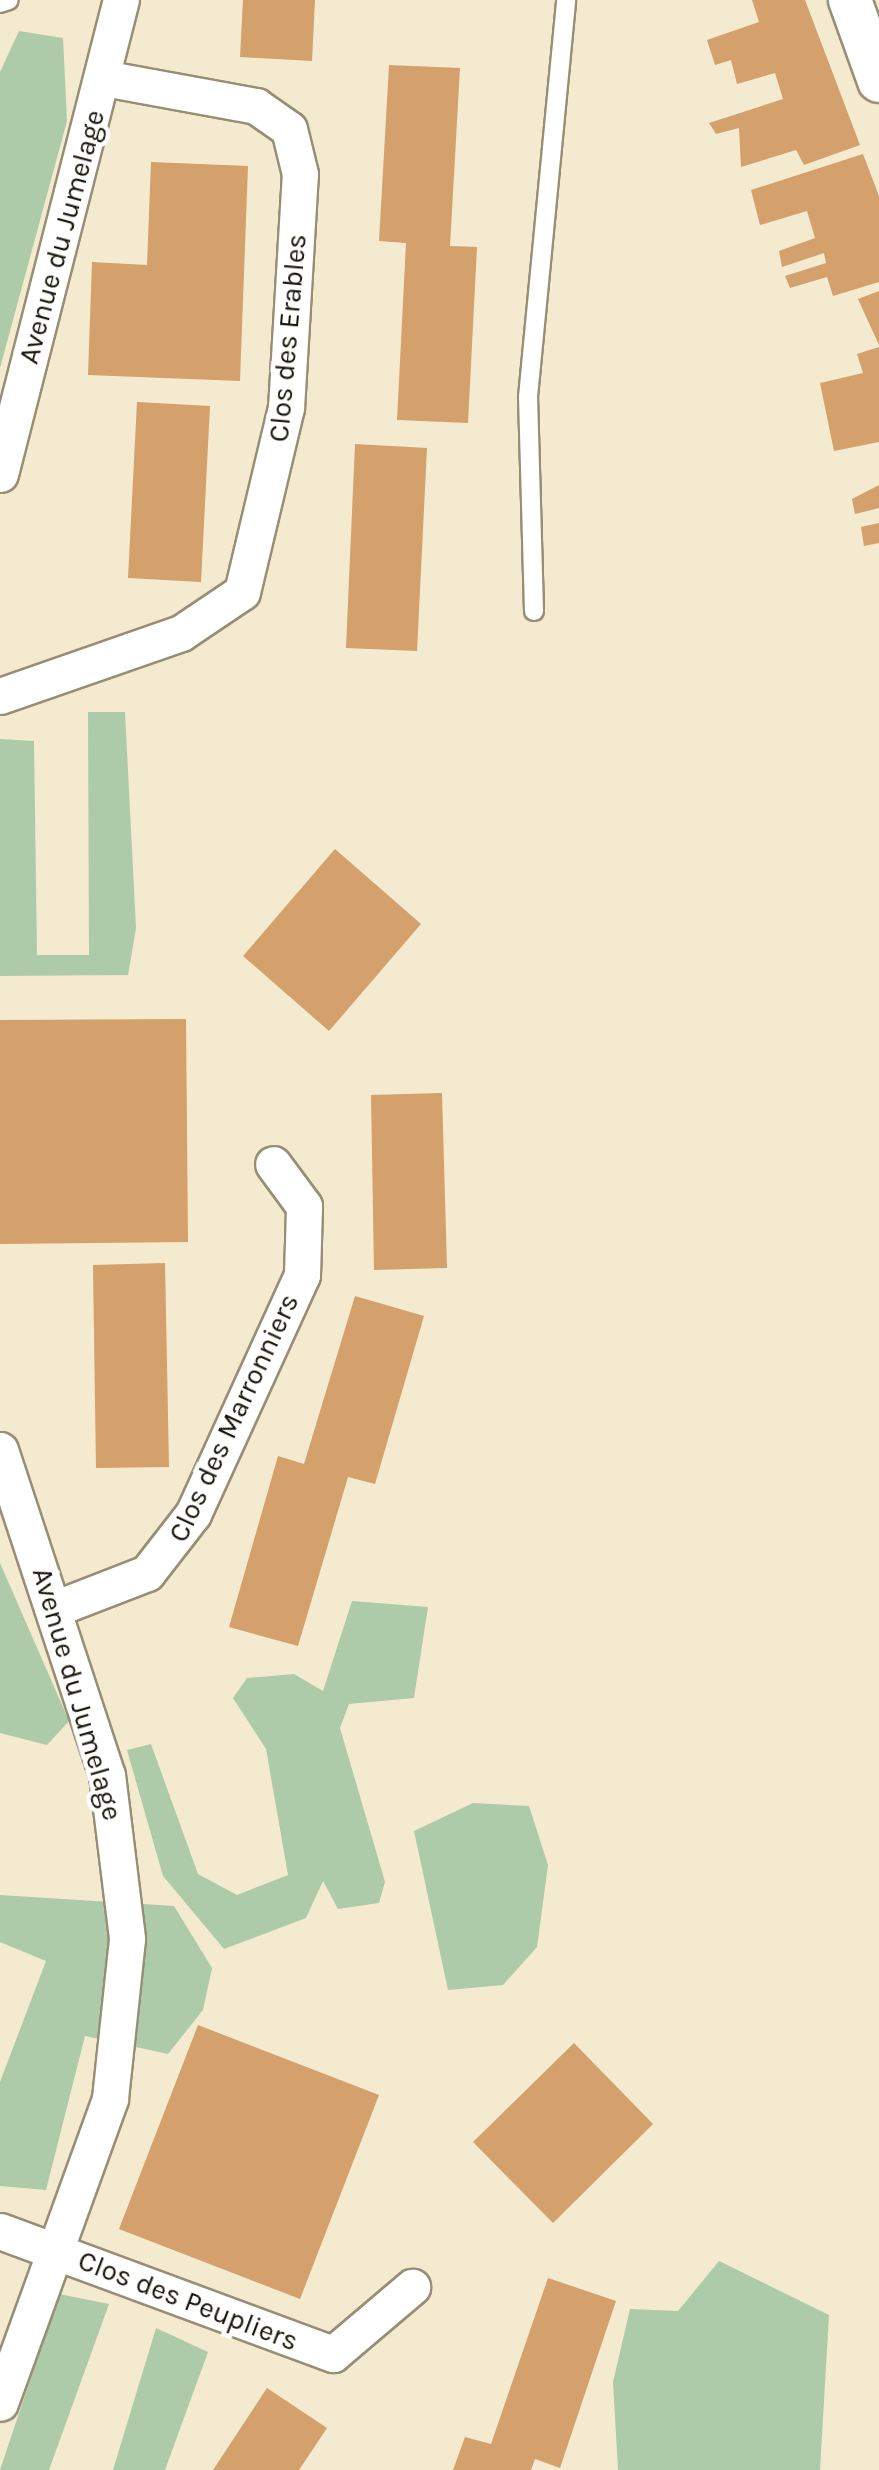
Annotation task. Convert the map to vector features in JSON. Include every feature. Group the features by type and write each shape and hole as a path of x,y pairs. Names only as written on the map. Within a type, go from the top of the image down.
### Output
{"street":[{"path":"850,0 879,81"},
{"name":"Avenue du Jumelage","path":"0,474 104,78 113,2"},
{"name":"Clos des Erables","path":"0,696 181,633 242,592 286,408 300,174 288,129 256,106 104,78"},
{"name":"Clos des Marronniers","path":"54,1609 147,1573 193,1514 302,1275 304,1206 273,1164"},
{"name":"Avenue du Jumelage","path":"0,1450 107,1775 127,1938 110,2099 59,2252 0,2403"},
{"path":"0,2231 59,2252"},
{"name":"Clos des Peupliers","path":"59,2252 333,2354 412,2287"}],"lane":[{"path":"0,3 9,0"},
{"path":"534,612 528,398 566,0"}],"green space":[{"path":"19,31 63,38 67,121 0,368 0,72"},
{"path":"88,712 125,712 136,928 128,975 0,976 0,739 34,741 37,955 89,955"},
{"path":"0,1563 69,1721 47,1745 0,1733"},
{"path":"352,1601 428,1607 414,1698 349,1704 340,1728 385,1882 379,1903 338,1909 323,1881 306,1918 224,1949 163,1876 127,1750 151,1744 198,1874 237,1895 288,1875 266,1749 233,1698 247,1678 294,1674 323,1691"},
{"path":"473,1803 529,1806 548,1865 537,1947 503,1985 448,1990 414,1831"},
{"path":"0,1895 174,1906 212,1968 203,2010 168,2054 85,2036 46,2190 0,2186 0,2082 46,1961 0,1942"},
{"path":"719,2261 829,2315 820,2470 618,2470 613,2382 630,2309 678,2311"},
{"path":"59,2294 109,2304 49,2470 0,2470"},
{"path":"156,2328 208,2352 165,2470 113,2470"}],"building":[{"path":"243,0 315,0 312,61 240,57"},
{"path":"752,0 805,0 860,145 804,165 796,150 741,167 739,128 716,134 709,123 783,99 775,73 737,84 731,60 715,65 707,40 759,22"},
{"path":"389,65 460,68 450,246 477,247 468,423 397,420 406,243 379,241"},
{"path":"863,154 879,196 879,282 833,296 827,277 790,288 785,276 826,263 824,253 782,267 779,251 815,238 807,211 760,225 751,190"},
{"path":"151,162 248,166 240,381 88,375 92,262 147,265"},
{"path":"879,291 879,345 858,299"},
{"path":"879,347 879,442 834,451 820,383 863,373 857,354"},
{"path":"137,402 210,406 201,582 128,578"},
{"path":"355,444 427,448 417,651 346,648"},
{"path":"879,485 879,508 855,514 852,499"},
{"path":"879,523 879,543 864,546 861,527"},
{"path":"335,849 421,924 329,1031 243,956"},
{"path":"186,1019 188,1242 0,1244 0,1020"},
{"path":"442,1093 447,1268 374,1270 371,1095"},
{"path":"165,1263 169,1467 96,1468 93,1265"},
{"path":"355,1296 424,1316 375,1484 348,1477 298,1646 229,1627 278,1456 304,1464"},
{"path":"198,2025 379,2095 300,2299 119,2229"},
{"path":"574,2043 653,2124 553,2223 473,2142"},
{"path":"548,2278 616,2301 560,2468 535,2459 531,2470 453,2470 465,2437 491,2444"},
{"path":"267,2388 327,2428 299,2470 213,2470"}]}
